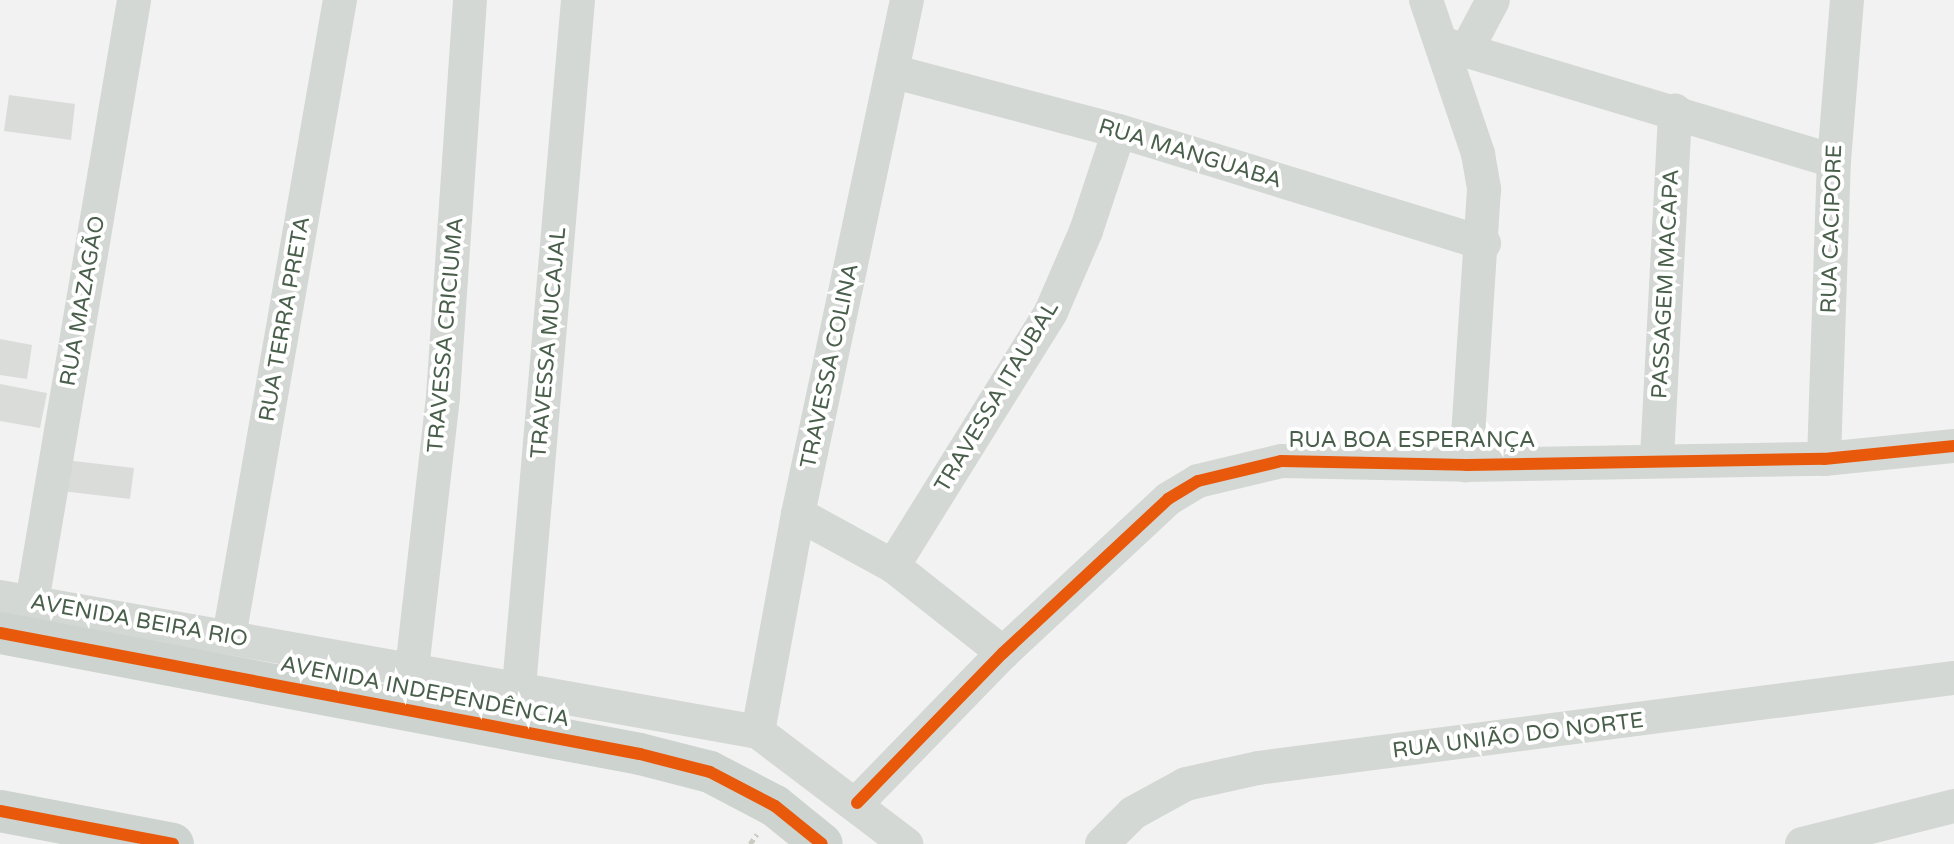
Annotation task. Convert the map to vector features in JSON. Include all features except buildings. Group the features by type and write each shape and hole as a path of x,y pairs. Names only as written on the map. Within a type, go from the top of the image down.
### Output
{"main road":[{"name":"AVENIDA INDEPENDÊNCIA","path":"0,633 390,704 710,772 775,806 822,844"},
{"path":"0,811 173,844"}],"street":[{"name":"RUA MAZAGÃO","path":"16,599 134,0"},
{"name":"RUA TERRA PRETA","path":"229,637 340,0"},
{"name":"TRAVESSA CRICIUMA","path":"412,669 443,396 470,0"},
{"name":"TRAVESSA MUCAJAL","path":"519,687 578,0"},
{"name":"TRAVESSA COLINA","path":"758,732 798,514 895,72 907,0"},
{"path":"1426,0 1456,47 1478,154 1484,243 1466,465"},
{"path":"1456,47 1493,0"},
{"name":"RUA CACIPORE","path":"1824,459 1834,161 1847,0"},
{"path":"1456,47 1675,110 1834,161"},
{"name":"RUA MANGUABA","path":"895,72 1119,131 1484,243"},
{"name":"PASSAGEM MACAPA","path":"1657,458 1675,110"},
{"name":"TRAVESSA ITAUBAL","path":"893,566 1051,312 1086,231 1119,131"},
{"name":"RUA BOA ESPERANÇA","path":"857,803 1003,653 1168,499 1198,481 1281,461 1466,465 1657,458 1824,459 1954,446"},
{"path":"798,514 893,566 1003,653"},
{"name":"AVENIDA BEIRA RIO","path":"16,599 758,732 857,803 906,844"},
{"name":"RUA UNIÃO DO NORTE","path":"1102,844 1133,813 1186,784 1258,768 1954,678"},
{"path":"1802,844 1954,806"}],"cycle path":[{"path":"857,803 1003,653 1168,499 1198,481 1281,461 1466,465 1824,459 1954,446"},
{"path":"0,633 640,754 710,772 775,806 822,844"},
{"path":"0,811 173,844"}]}
